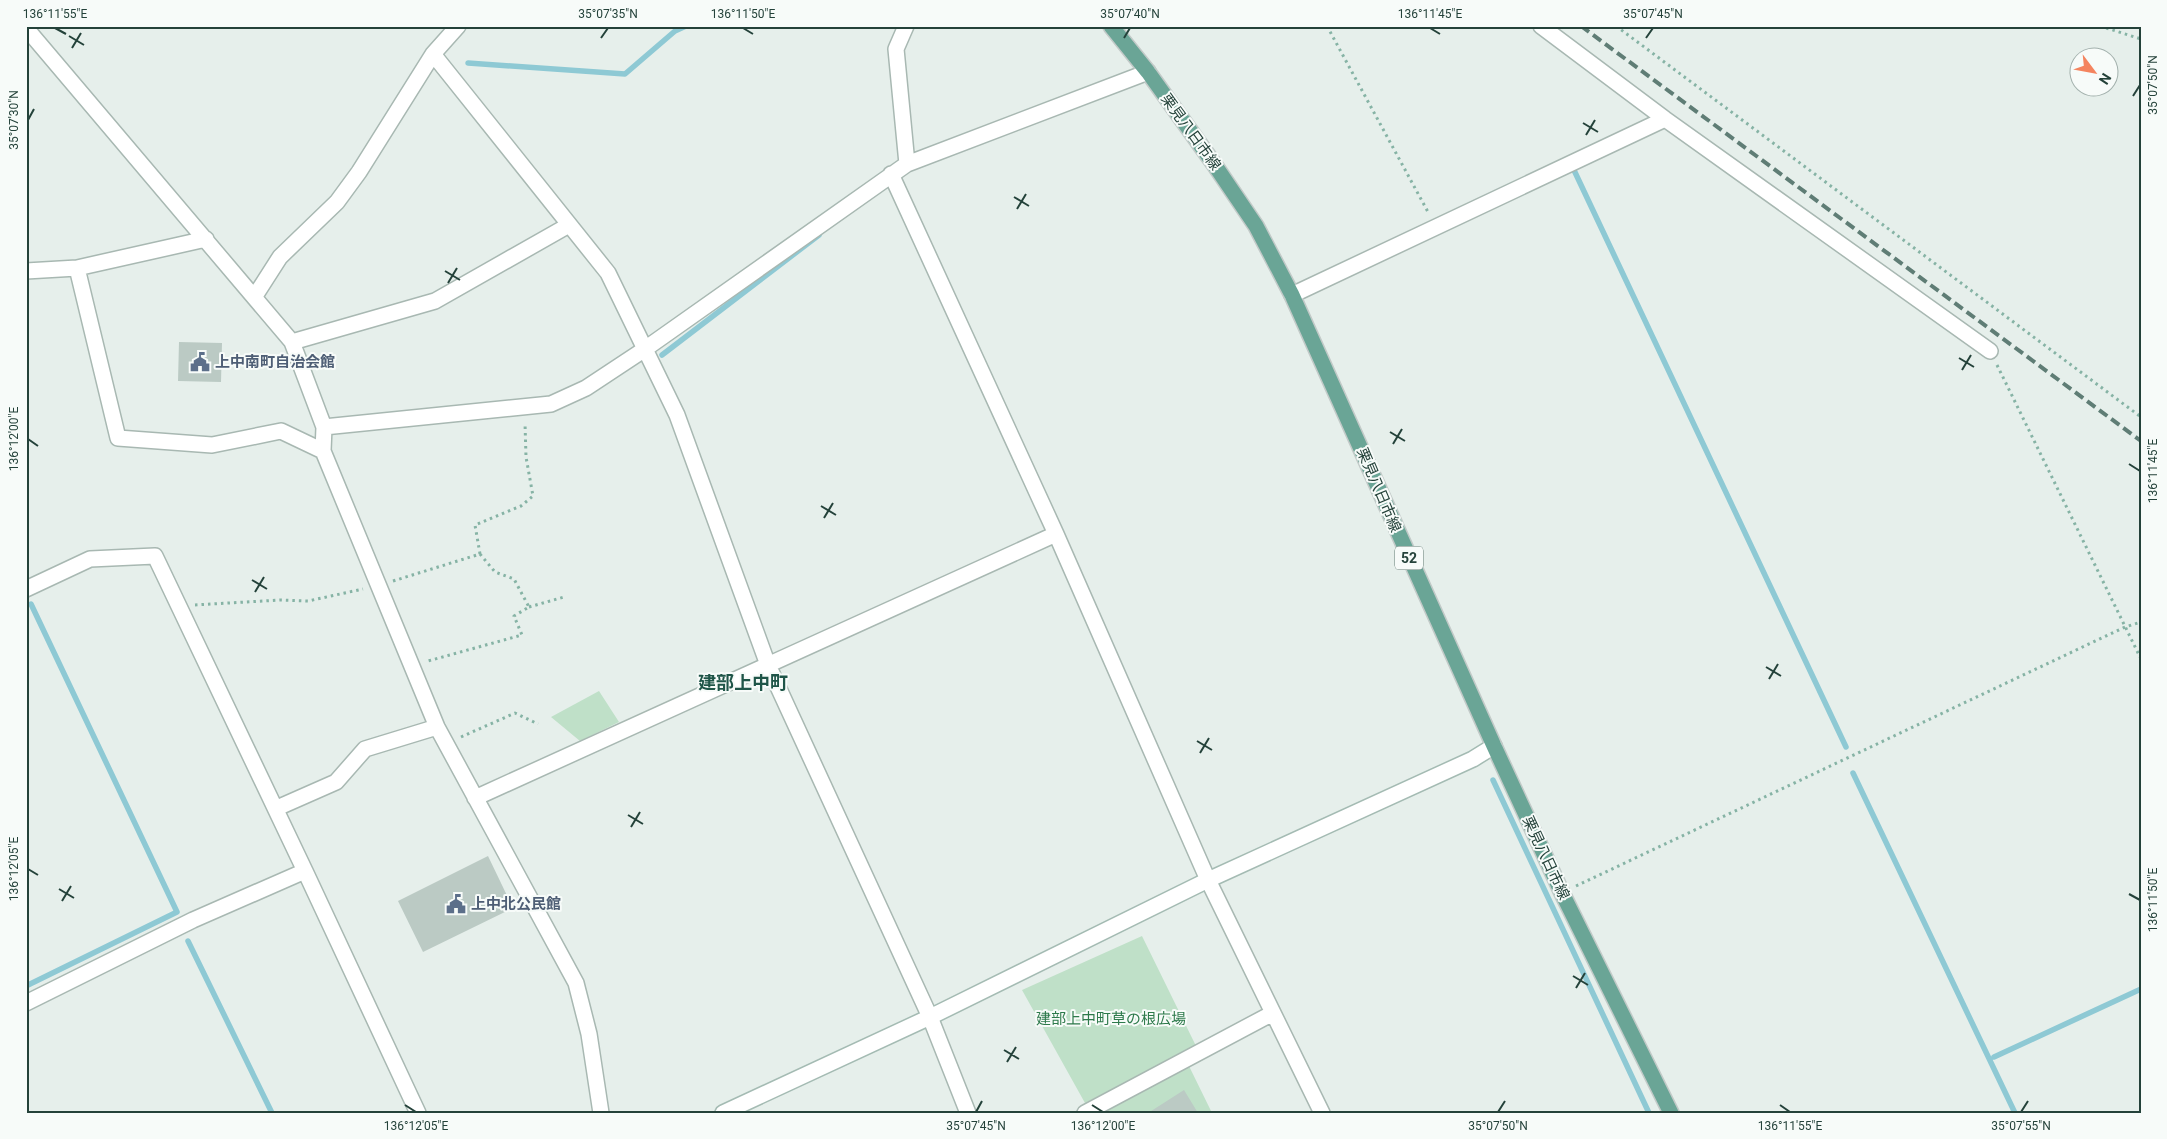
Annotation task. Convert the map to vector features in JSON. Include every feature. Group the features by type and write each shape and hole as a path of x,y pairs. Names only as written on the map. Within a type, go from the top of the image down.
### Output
{"main road":[{"name":"栗見八日市線","path":"1111,26 1148,72 1256,226 1292,294 1494,746 1562,892 1671,1113"}],"street":[{"path":"255,296 280,257 337,202 359,172 433,54 458,26"},
{"path":"906,26 896,49 907,164"},
{"path":"1541,26 1665,119 1990,351"},
{"path":"26,28 255,296 292,342 324,427 323,451 410,666 437,727 576,983 589,1034 601,1113"},
{"path":"433,54 608,273 677,415 768,665 930,1016 968,1113"},
{"path":"324,427 551,404 586,388 645,349 907,164 1148,72"},
{"path":"1292,294 1665,119"},
{"path":"891,174 1056,534 1208,880 1273,1013 1317,1111"},
{"path":"292,342 435,301 569,225"},
{"path":"26,271 77,268 206,239"},
{"path":"77,268 118,438 212,445 281,431 323,451"},
{"path":"475,798 1056,534"},
{"path":"26,589 90,559 155,556 177,606 277,808 418,1113"},
{"path":"277,808 336,782 365,749 437,727"},
{"path":"722,1113 930,1016 1208,880 1473,759 1494,746"},
{"path":"26,1003 193,920 305,871"},
{"path":"1084,1113 1273,1013"}],"path":[{"path":"1327,26 1435,227"},
{"path":"1616,26 2141,417"},
{"path":"2100,26 2141,38"},
{"path":"1990,351 2141,660"},
{"path":"524,408 526,457 532,496 521,506 475,525 480,554 495,572 514,579 530,608"},
{"path":"177,606 280,600 308,601 379,586 480,554"},
{"path":"410,666 522,635 514,616 530,608 564,597"},
{"path":"1562,892 2125,627 2141,622"},
{"path":"446,743 514,713 538,724"}],"green space":[{"path":"599,691 619,722 580,741 551,717"},
{"name":"建部上中町草の根広場","path":"1142,936 1196,1046 1085,1103 1022,990"},
{"path":"1188,1064 1212,1113 1097,1113"}],"building":[{"name":"上中南町自治会館","path":"179,342 222,343 221,382 178,381"},
{"name":"上中北公民館","path":"488,856 513,908 423,952 398,901"},
{"path":"1184,1090 1198,1113 1148,1113"}],"waterway":[{"path":"468,63 625,74 675,31 686,26"},
{"path":"1573,168 1846,747"},
{"path":"662,355 819,235"},
{"path":"26,986 177,912 31,604"},
{"path":"1853,773 2015,1113"},
{"path":"1493,780 1649,1113"},
{"path":"188,941 272,1113"},
{"path":"1994,1057 2141,989"}],"railway":[{"path":"1581,26 2141,441"}],"place":[{"name":"上中南町自治会館","path":"200,362"},
{"name":"上中北公民館","path":"456,904"}],"district":[{"name":"建部上中町","path":"743,683"}]}
